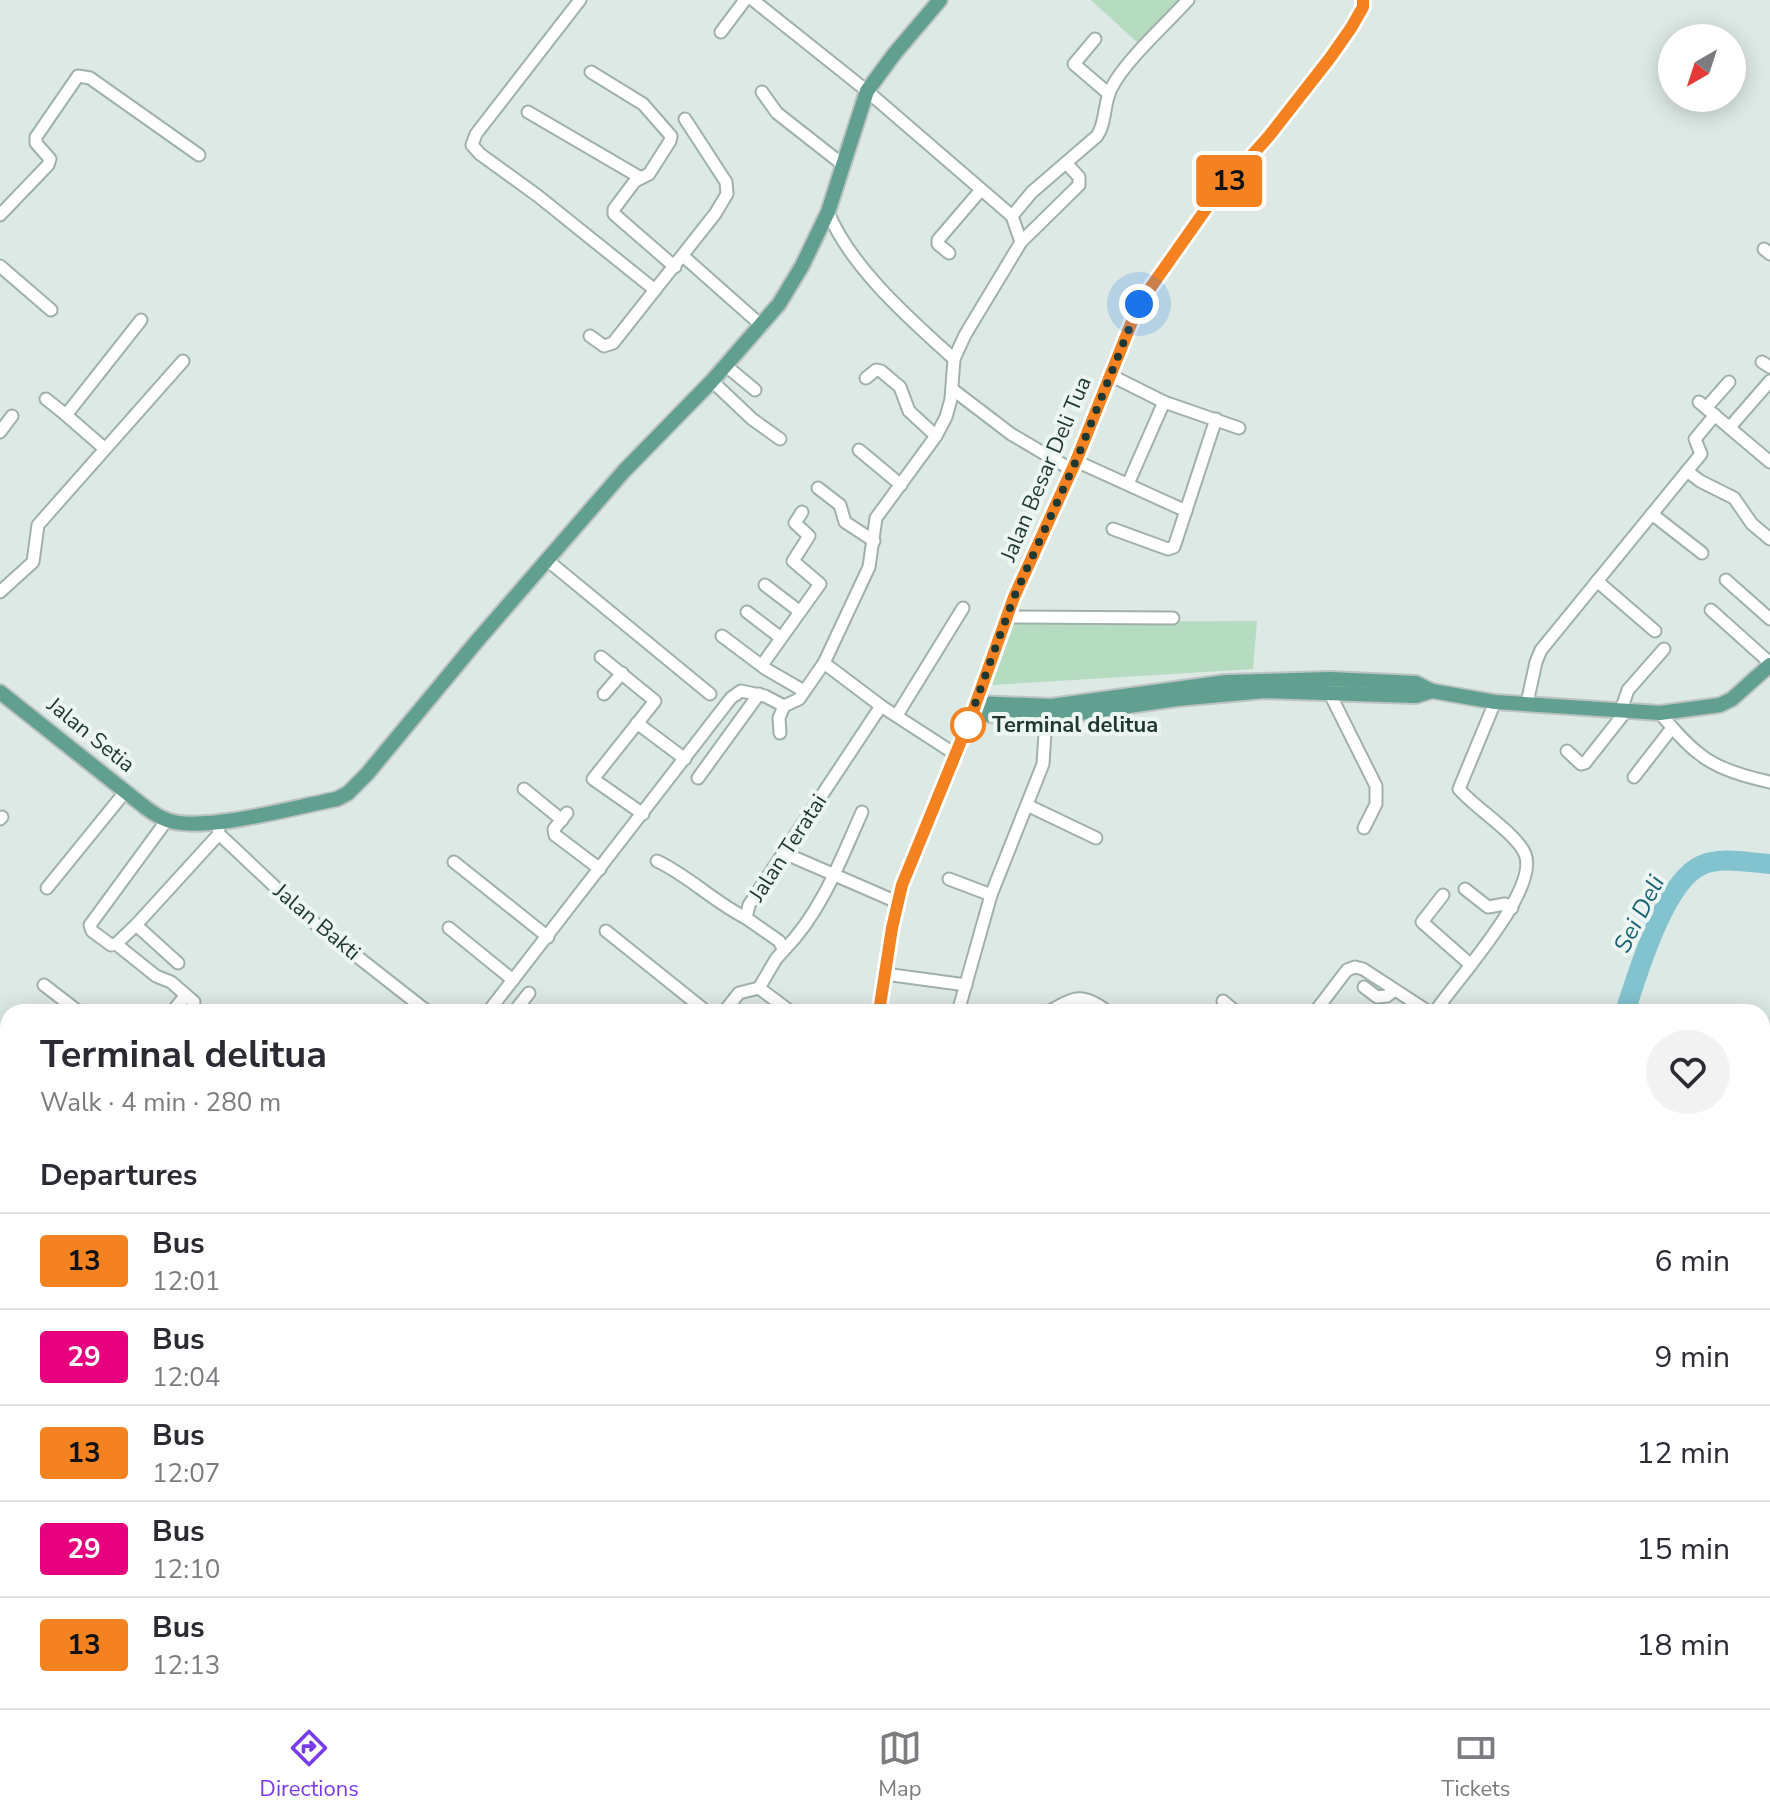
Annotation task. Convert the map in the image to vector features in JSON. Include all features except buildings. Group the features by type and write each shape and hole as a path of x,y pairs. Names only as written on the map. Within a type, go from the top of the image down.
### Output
{"main road":[{"path":"167,820 218,828 337,799 348,793 367,774 624,471 762,326 788,290 828,212 867,91 940,0"},
{"name":"Jalan Besar Deli Tua","path":"880,1004 897,902 974,709 1006,617 1074,466 1126,333 1147,293 1213,199 1269,136 1330,58 1363,7 1363,0"},
{"path":"974,709 1051,706 1188,686 1265,679 1416,683 1432,691 1495,702 1660,713 1720,705 1732,699 1770,664"},
{"path":"974,709 1046,718 1226,693 1265,691 1416,696 1432,691"},
{"name":"Jalan Setia","path":"1,695 125,792 167,820"}],"street":[{"path":"580,0 476,134 472,145 655,290"},
{"path":"721,32 745,0"},
{"path":"753,0 867,91 1012,216 1021,242"},
{"path":"1012,216 1032,192 1067,164 1101,129 1109,94 1118,78 1188,0"},
{"path":"1095,39 1074,64 1109,94"},
{"path":"591,72 643,104 671,136 649,174 635,181 614,209 614,214 675,267"},
{"path":"0,215 48,165 50,159 36,143 36,137 78,76 90,78 199,155"},
{"path":"762,92 777,113 842,164"},
{"path":"528,112 641,178"},
{"path":"590,336 609,346 715,214 728,188 685,119"},
{"path":"494,1004 734,695 741,691 759,694 784,706 793,704 824,663 869,567 876,518 936,436 946,417 954,359 965,335 1021,242 1079,185 1079,177 1067,164"},
{"path":"949,253 938,244 938,240 980,191"},
{"path":"828,212 839,235 894,303 954,359"},
{"path":"683,256 762,326"},
{"path":"0,266 51,310"},
{"path":"66,415 141,320"},
{"path":"0,592 33,562 38,525 183,361"},
{"path":"725,365 755,390"},
{"path":"866,378 876,370 881,371 903,391 912,415 936,436"},
{"path":"1110,375 1164,402 1239,428"},
{"path":"712,381 752,419 780,439"},
{"path":"1730,427 1770,381"},
{"path":"1527,703 1541,650 1701,454 1695,439 1707,408 1729,382"},
{"path":"952,389 1011,434 1074,466 1128,484 1186,511"},
{"path":"46,399 104,448"},
{"path":"1128,484 1164,402"},
{"path":"1707,408 1770,462"},
{"path":"0,432 12,416"},
{"path":"1113,529 1172,549 1216,419"},
{"path":"859,450 901,485"},
{"path":"1687,471 1734,498 1752,524 1770,539"},
{"path":"818,488 840,505 845,522 874,541"},
{"path":"762,665 820,584 793,561 809,536 795,523 802,512"},
{"path":"1652,514 1702,553"},
{"path":"547,560 710,694"},
{"path":"849,577 861,586"},
{"path":"1726,580 1770,619"},
{"path":"1597,581 1655,631"},
{"path":"765,585 799,611"},
{"path":"897,715 963,608"},
{"path":"1711,610 1770,664"},
{"path":"747,612 781,638"},
{"path":"1006,617 1173,618"},
{"path":"722,636 804,691"},
{"path":"1567,751 1581,764 1585,763 1624,711 1628,690 1664,649"},
{"path":"601,657 655,701 593,779 643,814"},
{"path":"824,663 881,706 955,754"},
{"path":"604,694 622,673"},
{"path":"698,778 759,694"},
{"path":"1330,694 1376,786 1376,804 1364,828"},
{"path":"1441,1004 1512,908 1527,869 1526,855 1517,844 1459,789 1495,702"},
{"path":"780,733 779,718 784,706"},
{"name":"Jalan Teratai","path":"784,950 779,941 746,918 753,896 881,706"},
{"path":"1660,713 1681,741 1710,763 1770,782"},
{"path":"960,1004 991,895 1029,806 1046,752 1046,718"},
{"path":"637,723 685,759"},
{"path":"1634,777 1672,728"},
{"path":"524,789 564,817 554,829 555,835 600,869"},
{"path":"47,888 125,792"},
{"path":"1029,806 1096,838"},
{"path":"730,1004 739,993 759,988 776,959 799,934 833,875 862,812"},
{"path":"167,820 90,925 92,931 106,943 116,944 156,976 171,982 190,999 183,1004"},
{"path":"116,944 136,925 218,828"},
{"name":"Jalan Bakti","path":"218,828 308,918 418,1004"},
{"path":"784,853 897,902"},
{"path":"657,861 687,877 746,918"},
{"path":"454,862 548,937"},
{"path":"949,879 991,895"},
{"path":"1465,889 1488,907 1505,904 1512,908"},
{"path":"1443,895 1422,922 1471,965"},
{"path":"136,925 178,963"},
{"path":"449,928 513,980"},
{"path":"606,931 697,1004"},
{"path":"1322,1004 1351,968 1363,969 1416,1004"},
{"path":"885,974 966,985"},
{"path":"44,985 69,1004"},
{"path":"1364,987 1377,997 1387,996 1394,990"},
{"path":"759,988 780,1004"},
{"path":"520,1004 529,993"},
{"path":"1062,1004 1079,998 1088,998 1097,1004"},
{"path":"1223,1001 1227,1004"}],"green space":[{"path":"1091,0 1178,0 1139,44"},
{"path":"1257,621 1253,669 992,685 1010,622"}],"waterway":[{"name":"Sei Deli","path":"1628,1004 1664,909 1688,874 1702,865 1718,861 1770,864"}],"bus line":[{"name":"13","path":"880,1004 902,885 972,714 1014,597 1076,461 1139,304 1213,199 1269,136 1330,58 1363,7 1363,0"}],"place":[{"name":"Terminal delitua","path":"968,725"}],"route":[{"path":"968,725 964,734 1014,597 1076,461 1139,304"}]}
